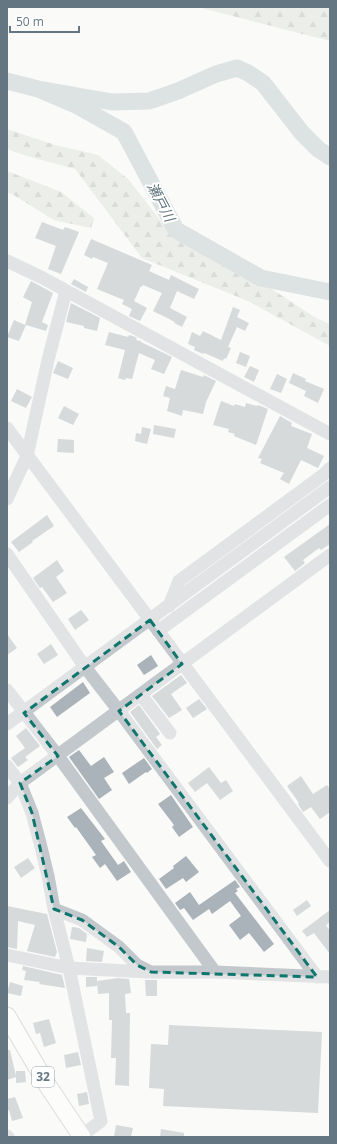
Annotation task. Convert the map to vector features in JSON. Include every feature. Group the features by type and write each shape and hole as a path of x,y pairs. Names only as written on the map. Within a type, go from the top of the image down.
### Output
{"main road":[{"name":"32","path":"7,1016 48,1086 81,1137"}],"street":[{"path":"7,261 41,277 330,434"},
{"path":"7,499 28,456 48,360 66,291"},
{"path":"7,428 330,861"},
{"path":"169,606 179,581 316,480 330,468"},
{"path":"7,724 330,487"},
{"path":"158,631 330,505"},
{"path":"7,554 85,667 324,977"},
{"path":"7,798 20,783 330,555"},
{"path":"7,690 58,756 215,972"},
{"path":"141,694 170,733"},
{"path":"7,766 20,783 34,821 48,876 54,909 70,968 101,1121 81,1137"},
{"path":"54,909 82,920 119,947 137,965 151,972"},
{"path":"7,955 70,968 324,977"}],"highlighted area":[{"path":"150,620 182,664 119,711 317,977 151,972 137,965 119,947 82,920 54,909 32,813 20,783 58,756 24,713"}],"green space":[{"path":"198,7 330,7 330,41"},
{"path":"7,129 55,145 98,155 128,179 175,239 258,280 316,318 330,324 330,346 248,301 142,258 75,169 7,149"},
{"path":"7,171 61,192 94,218 91,228 54,220 12,194 7,193"}],"building":[{"path":"42,222 63,230 65,227 79,232 61,274 48,269 56,246 35,238"},
{"path":"91,239 152,265 149,271 169,280 171,275 199,289 194,299 177,291 170,308 187,317 182,327 153,311 162,293 143,285 142,287 141,286 134,301 147,308 140,321 129,316 132,309 122,304 124,300 97,289 108,263 93,257 92,259 84,255"},
{"path":"74,279 88,287 86,292 71,284"},
{"path":"31,281 53,293 42,322 48,325 46,331 26,325 19,341 7,337 14,320 25,325 32,302 23,297"},
{"path":"71,303 100,318 97,331 66,322"},
{"path":"233,307 240,310 237,317 249,323 245,331 237,327 228,347 231,348 226,359 224,358 223,361 204,353 203,354 194,350 195,347 188,344 192,332 200,336 203,331 221,340"},
{"path":"109,332 128,337 129,335 133,336 137,338 136,340 141,341 172,357 164,374 151,369 155,360 139,353 132,379 126,378 125,380 118,378 125,350 105,345"},
{"path":"240,352 250,356 246,367 236,363"},
{"path":"58,361 73,368 68,379 53,373"},
{"path":"250,366 259,370 254,382 244,377"},
{"path":"181,370 203,377 204,375 216,381 206,402 203,414 183,410 182,416 167,411 170,398 163,396 166,386 175,389"},
{"path":"293,373 306,379 305,381 324,389 318,403 304,396 306,391 289,383"},
{"path":"277,374 287,379 281,393 270,389"},
{"path":"17,389 32,397 26,408 11,401"},
{"path":"221,401 234,406 235,404 245,407 246,403 258,405 268,409 256,445 234,436 235,434 228,432 229,429 213,425"},
{"path":"64,406 79,414 73,425 58,418"},
{"path":"280,416 292,423 291,426 312,434 307,448 324,456 318,468 301,460 289,484 280,479 284,473 260,463 262,459 258,458"},
{"path":"154,425 176,429 174,438 153,434"},
{"path":"142,427 151,429 147,444 135,441 136,433 141,434"},
{"path":"58,439 74,440 74,453 57,452"},
{"path":"47,515 54,526 19,552 11,542"},
{"path":"330,524 330,544 321,550 319,548 303,560 305,563 295,571 284,557"},
{"path":"57,560 64,571 56,577 67,593 53,602 33,578"},
{"path":"81,610 89,620 75,630 68,619"},
{"path":"7,634 17,648 7,655"},
{"path":"51,644 58,655 44,664 37,654"},
{"path":"151,655 158,666 144,675 137,665"},
{"path":"181,675 187,683 171,694 182,710 169,718 152,696"},
{"path":"83,682 90,693 57,717 50,707"},
{"path":"199,699 207,709 193,718 186,708"},
{"path":"139,705 160,734 156,737 162,745 157,749 130,712"},
{"path":"26,728 40,746 25,757 28,760 18,767 11,758 25,748 16,736"},
{"path":"79,750 91,766 104,757 114,772 104,778 112,790 99,799 69,757"},
{"path":"144,758 152,769 129,784 122,773"},
{"path":"209,767 221,783 226,780 233,791 220,800 207,783 195,792 188,783"},
{"path":"301,776 313,794 327,785 330,789 330,812 320,819 311,807 303,812 298,804 299,803 287,786"},
{"path":"171,795 193,827 179,837 172,827 174,825 158,804"},
{"path":"81,808 105,839 101,841 118,865 124,861 131,872 117,881 105,864 100,868 92,857 96,855 67,817"},
{"path":"186,856 199,872 186,882 183,878 166,889 159,879 174,868 173,866"},
{"path":"28,858 35,868 21,878 14,867"},
{"path":"235,880 240,887 236,889 238,891 235,893 274,944 264,952 249,933 240,940 229,925 241,916 230,901 212,914 209,909 193,920 184,908 180,910 175,903 190,892 199,905"},
{"path":"307,900 311,906 297,916 293,910"},
{"path":"7,906 47,914 57,952 55,957 27,951 35,925 18,921 17,949 7,947"},
{"path":"330,910 330,922 326,925 330,931 330,954 314,933 307,937 302,931"},
{"path":"72,927 79,928 87,934 86,942 70,939"},
{"path":"87,948 104,951 102,962 86,961"},
{"path":"23,966 62,975 65,988 24,980 26,971 22,970"},
{"path":"86,977 97,977 97,986 86,987"},
{"path":"118,978 129,979 131,993 125,994 126,1013 130,1013 129,1086 115,1085 116,1058 111,1058 112,1020 109,1020 109,993 98,994 97,981"},
{"path":"145,980 157,980 157,996 146,996"},
{"path":"10,982 23,986 21,996 7,993"},
{"path":"49,1019 56,1043 44,1047 40,1033 36,1034 33,1023"},
{"path":"169,1025 322,1032 318,1113 163,1106 164,1089 149,1088 151,1044 168,1045"},
{"path":"7,1050 10,1050 16,1076 16,1071 25,1071 26,1082 16,1083 16,1077 7,1080"},
{"path":"78,1052 81,1065 66,1068 64,1055"},
{"path":"87,1092 89,1104 79,1106 77,1094"},
{"path":"15,1097 23,1118 12,1121 9,1110 7,1111 7,1099"},
{"path":"116,1125 133,1128 131,1137 114,1137"},
{"path":"161,1129 184,1133 184,1137 160,1137"}],"waterway":[{"name":"瀬戸川","path":"7,81 38,89 112,102 149,101 178,91 216,74 237,68 263,83 302,133 318,149 330,157"},
{"name":"瀬戸川","path":"38,89 78,106 124,132 176,230 261,278 330,292"}]}
